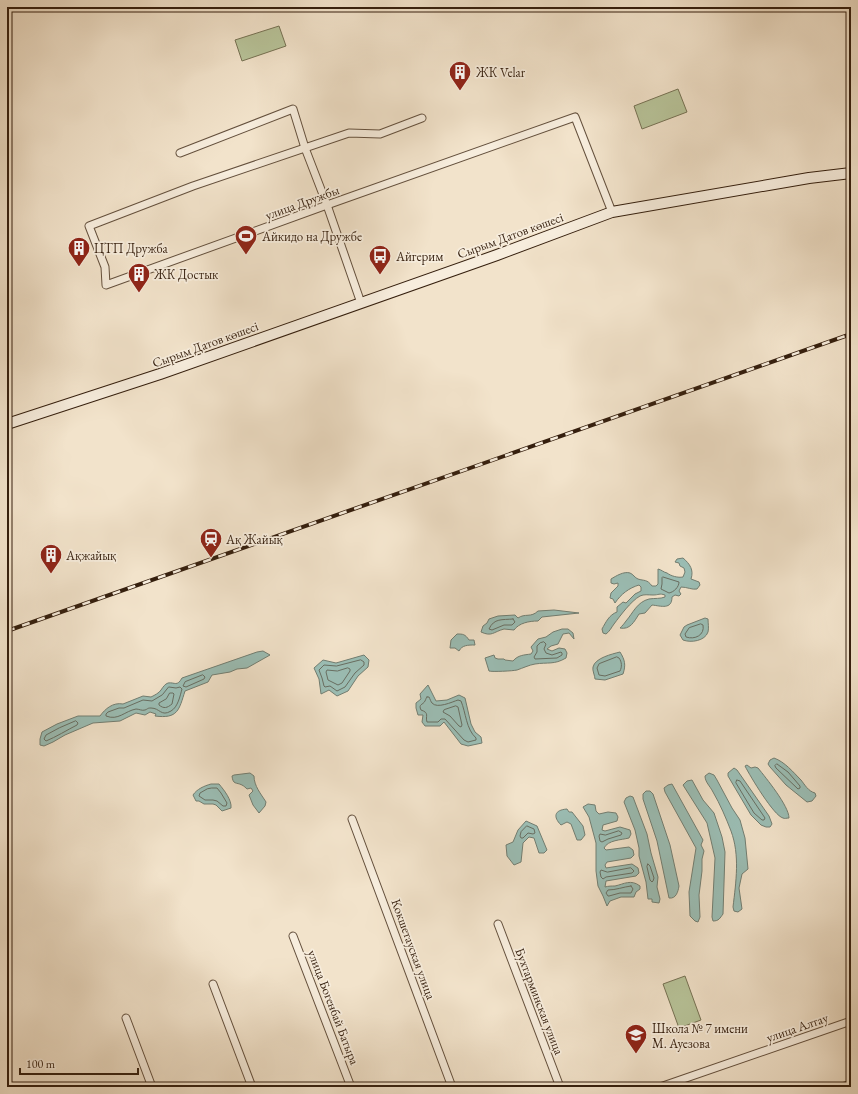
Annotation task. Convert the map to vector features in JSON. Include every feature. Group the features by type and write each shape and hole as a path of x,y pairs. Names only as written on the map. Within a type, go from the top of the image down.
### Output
{"main road":[{"name":"Сырым Датов көшесі","path":"7,424 156,376 497,255 612,212 809,178 851,173"}],"street":[{"path":"180,153 293,110 361,303"},
{"name":"улица Дружбы","path":"422,118 380,134 348,133 193,186 89,226 105,267 106,285 575,117 612,212"},
{"name":"Кокшетауская улица","path":"352,819 452,1087"},
{"name":"Бухтарминская улица","path":"498,924 560,1087"},
{"name":"улица Богенбай Батыра","path":"293,936 351,1087"},
{"path":"213,984 252,1087"},
{"path":"126,1018 152,1087"},
{"name":"улица Алтау","path":"660,1087 851,1021"},
{"path":"842,1087 851,1084"}],"green space":[{"path":"279,26 286,46 242,61 235,40"},
{"path":"678,89 687,112 642,129 634,106"},
{"path":"685,976 701,1020 679,1028 663,984"}],"water":[{"path":"683,558 691,567 691,579 699,582 700,585 697,589 681,587 679,591 681,594 679,596 675,595 672,597 672,601 668,606 652,605 645,613 639,614 629,627 620,628 636,608 645,600 663,598 665,595 640,596 626,609 609,632 606,634 603,633 602,629 606,621 617,612 617,607 623,602 626,603 635,594 641,591 641,587 639,585 632,588 623,594 615,603 613,599 610,598 611,593 618,586 618,583 611,583 611,579 620,574 628,573 638,579 647,581 652,586 656,586 658,584 658,569 673,576 683,577 685,572 684,568 680,566 679,563 675,562 677,559"},
{"path":"554,610 579,613 542,617 538,621 521,624 514,630 504,629 490,634 481,632 483,626 489,619 498,616 515,615 518,618 538,611"},
{"path":"705,618 708,619 708,632 704,637 690,641 683,640 680,635 684,627"},
{"path":"568,629 573,633 574,639 569,633 563,634 558,644 547,649 552,651 559,648 565,649 567,653 566,658 554,662 533,664 517,670 489,671 485,658 494,655 495,658 498,659 513,661 519,656 531,654 533,651 531,647 538,639 546,637 553,632"},
{"path":"457,634 464,635 469,640 474,640 475,645 464,646 459,651 455,648 450,648 451,640"},
{"path":"263,651 270,655 247,668 212,675 208,682 185,691 179,708 176,712 169,716 155,716 156,714 150,712 145,715 136,713 120,721 93,723 44,746 40,745 42,732 57,724 78,716 100,716 104,711 113,705 123,704 143,696 151,697 159,692 168,683 177,683 182,678"},
{"path":"620,652 624,663 623,674 605,680 595,679 593,668 594,664 604,657"},
{"path":"364,655 369,660 368,667 358,676 348,691 337,696 329,690 321,694 319,679 314,668 323,660 336,663"},
{"path":"428,685 436,701 447,700 459,695 465,698 471,724 475,732 481,737 482,743 468,746 461,744 444,722 440,726 425,726 422,722 423,715 418,715 416,703 421,699 420,694"},
{"path":"774,758 785,765 815,793 816,796 812,801 807,802 786,785 770,767 768,764 770,760"},
{"path":"747,765 751,768 758,768 762,773 781,800 789,818 779,816 762,795 745,766"},
{"path":"734,768 737,770 769,816 772,824 770,827 761,825 751,815 728,776 728,773"},
{"path":"250,773 254,776 256,787 266,802 265,806 259,813 253,805 249,795 253,791 251,788 247,789 242,785 235,783 232,779 232,776 234,775"},
{"path":"709,773 714,775 740,820 745,838 748,869 742,874 739,888 742,909 738,912 734,911 733,907 736,849 729,826 706,780 705,776"},
{"path":"692,780 703,800 714,813 725,852 723,914 715,921 713,921 712,917 715,858 707,823 683,785 687,781"},
{"path":"211,784 219,784 229,798 231,808 222,811 216,805 204,804 196,801 193,795 201,788"},
{"path":"672,784 703,840 701,845 704,851 699,895 700,917 698,922 690,916 689,892 696,848 665,792 664,788"},
{"path":"646,791 650,791 653,794 670,845 679,886 676,895 671,898 669,898 657,841 643,799 643,794"},
{"path":"630,796 633,797 647,834 658,877 657,887 660,899 659,903 652,902 652,899 648,899 635,830 624,802 626,798"},
{"path":"588,804 595,805 596,811 599,814 608,812 616,813 618,817 617,821 603,825 602,830 605,831 620,827 630,830 631,834 629,838 608,843 604,848 606,850 629,847 633,850 634,855 631,858 607,862 605,865 606,868 632,864 638,868 639,873 636,876 606,881 605,887 631,882 640,886 640,889 636,892 634,897 621,897 610,901 607,906 598,886 596,871 596,843 589,817 583,807"},
{"path":"567,809 569,812 572,812 583,826 585,835 581,840 577,840 571,824 567,822 561,825 558,822 556,817 557,812"},
{"path":"526,821 537,826 547,850 544,853 539,853 534,838 529,837 523,843 521,862 514,865 507,856 506,845 513,842 518,830"}],"railway":[{"path":"7,631 851,334"}],"place":[{"name":"ЖК Velar","path":"460,92"},
{"name":"Айкидо на Дружбе","path":"246,256"},
{"name":"ЦТП Дружба","path":"79,268"},
{"name":"Айгерим","path":"380,276"},
{"name":"ЖК Достык","path":"139,294"},
{"name":"Ақ Жайық","path":"211,558"},
{"name":"Ақжайық","path":"51,574"},
{"name":"Школа № 7 имени М. Ауезова","path":"636,1054"}]}
